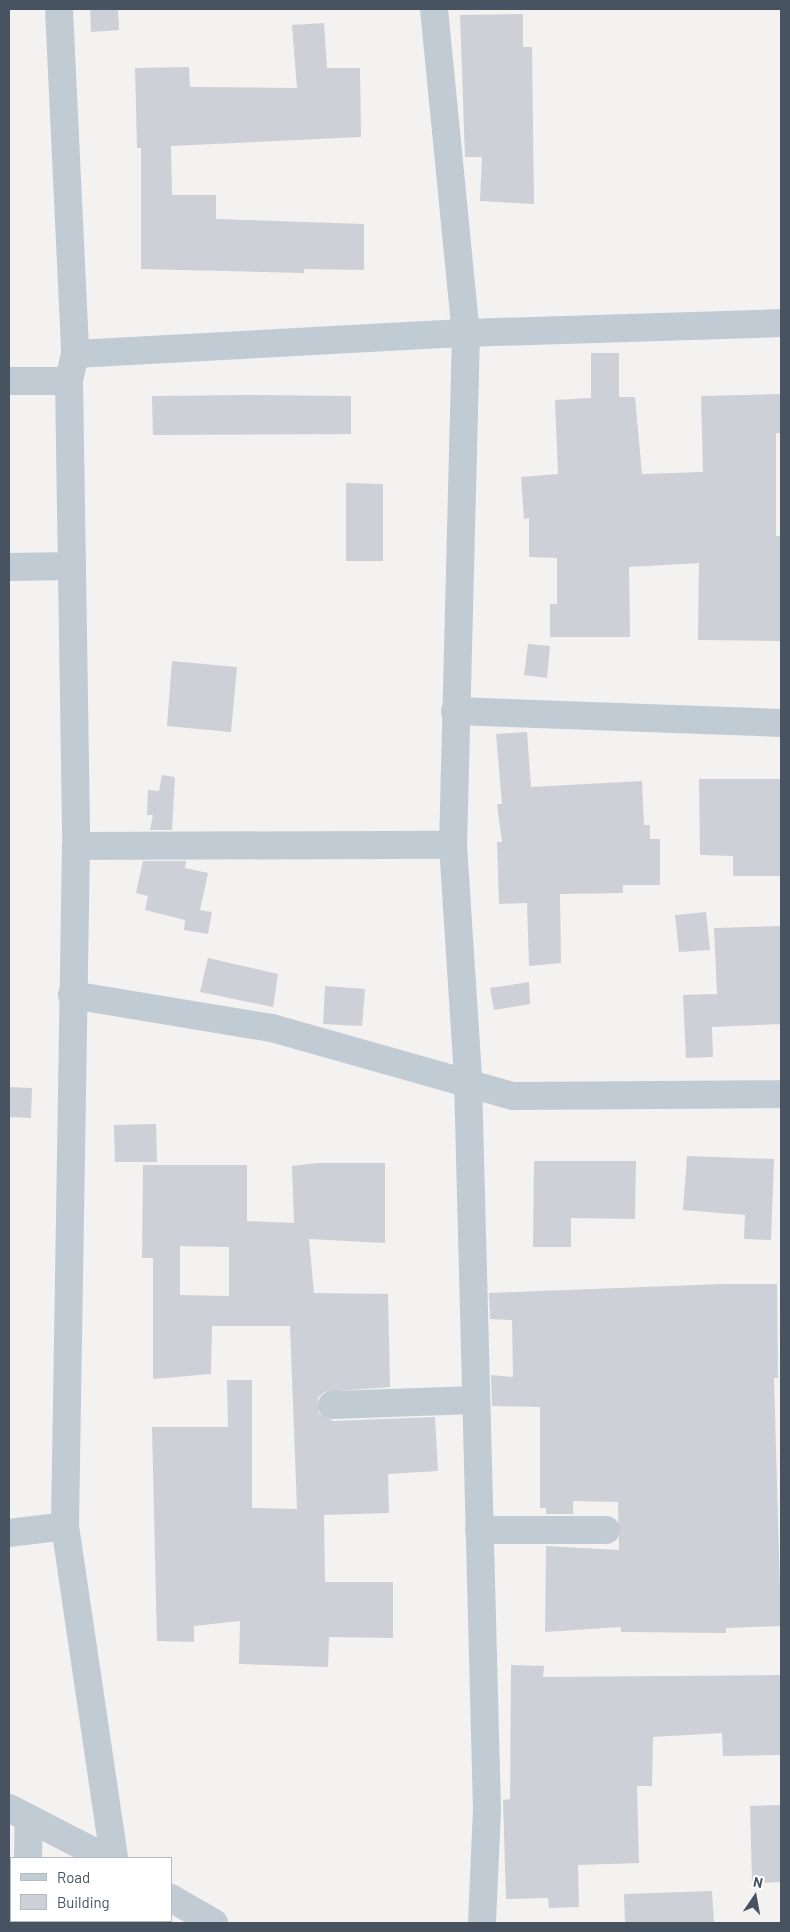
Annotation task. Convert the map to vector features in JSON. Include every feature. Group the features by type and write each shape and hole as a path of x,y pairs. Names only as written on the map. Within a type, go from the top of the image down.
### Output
{"street":[{"path":"59,9 75,354 69,381 76,846 72,995 65,1526 114,1857"},
{"path":"434,9 466,333 453,845 468,1080 487,1809 482,1923"},
{"path":"75,354 466,333 781,322"},
{"path":"9,381 69,381"},
{"path":"9,567 72,566"},
{"path":"455,711 781,723"},
{"path":"76,846 453,845"},
{"path":"72,995 272,1028 468,1080 513,1096 781,1094"},
{"path":"332,1405 476,1400"},
{"path":"9,1533 65,1526"},
{"path":"479,1530 606,1530"},
{"path":"19,1814 28,1857"},
{"path":"19,1814 104,1857"},
{"path":"172,1899 214,1923"}],"building":[{"path":"90,9 118,9 119,30 91,32"},
{"path":"523,14 523,47 532,47 534,204 480,201 482,157 465,157 460,15"},
{"path":"324,23 327,68 360,68 361,137 171,146 172,195 216,195 216,219 364,224 364,270 304,269 304,273 141,269 141,148 137,148 135,68 189,67 190,87 297,88 292,25"},
{"path":"591,353 619,353 619,397 635,397 642,474 703,472 701,396 781,394 781,433 776,433 776,536 781,536 781,641 698,640 699,563 629,567 630,637 550,637 550,604 557,604 557,558 529,557 529,518 524,519 521,477 558,474 555,400 591,398"},
{"path":"152,396 351,396 351,434 153,435"},
{"path":"346,483 383,484 383,561 346,561"},
{"path":"528,644 550,646 547,678 524,675"},
{"path":"172,661 237,667 231,732 167,726"},
{"path":"527,732 531,787 642,781 644,825 650,825 650,839 660,839 660,885 623,885 623,893 560,894 561,963 529,966 527,903 499,904 497,842 502,842 497,804 502,804 496,734"},
{"path":"162,775 175,777 172,830 150,830 153,815 147,815 148,790 159,791"},
{"path":"699,779 781,779 781,876 733,876 733,856 700,855"},
{"path":"143,861 186,861 185,868 208,873 200,910 212,912 208,934 184,930 185,920 145,910 148,896 136,893"},
{"path":"706,912 710,950 679,952 675,915"},
{"path":"781,926 781,1024 712,1027 713,1057 686,1058 683,995 717,994 714,928"},
{"path":"208,958 278,974 273,1007 200,992"},
{"path":"529,982 530,1004 494,1010 490,988"},
{"path":"325,986 365,989 362,1026 323,1024"},
{"path":"9,1087 32,1088 31,1118 9,1117"},
{"path":"156,1124 157,1162 115,1162 114,1125"},
{"path":"687,1156 774,1159 771,1240 744,1239 745,1215 683,1210"},
{"path":"534,1161 636,1161 635,1219 571,1218 571,1247 533,1247"},
{"path":"318,1163 385,1163 385,1243 309,1239 314,1293 388,1294 390,1387 324,1392 318,1398 319,1413 333,1421 435,1417 438,1471 388,1474 389,1513 324,1515 325,1582 393,1582 393,1638 329,1637 328,1667 239,1664 240,1621 194,1626 194,1642 157,1641 152,1427 228,1427 227,1380 252,1380 252,1508 297,1509 290,1326 212,1326 211,1374 153,1379 153,1258 142,1258 143,1165 247,1165 247,1221 294,1223 292,1166","holes":["180,1246 229,1247 229,1296 180,1295"]},
{"path":"723,1284 777,1284 778,1378 774,1378 781,1626 726,1628 726,1633 621,1632 621,1627 545,1632 546,1546 619,1550 618,1502 573,1501 573,1514 546,1514 546,1508 540,1508 540,1407 492,1406 491,1375 513,1377 512,1320 490,1319 489,1293"},
{"path":"511,1665 544,1666 543,1677 781,1675 781,1755 723,1756 722,1733 653,1737 652,1786 637,1786 639,1863 578,1865 579,1907 549,1908 548,1898 506,1899 503,1800 510,1799"},
{"path":"781,1805 781,1882 752,1883 750,1806"},
{"path":"712,1891 714,1923 625,1923 624,1894"}]}
